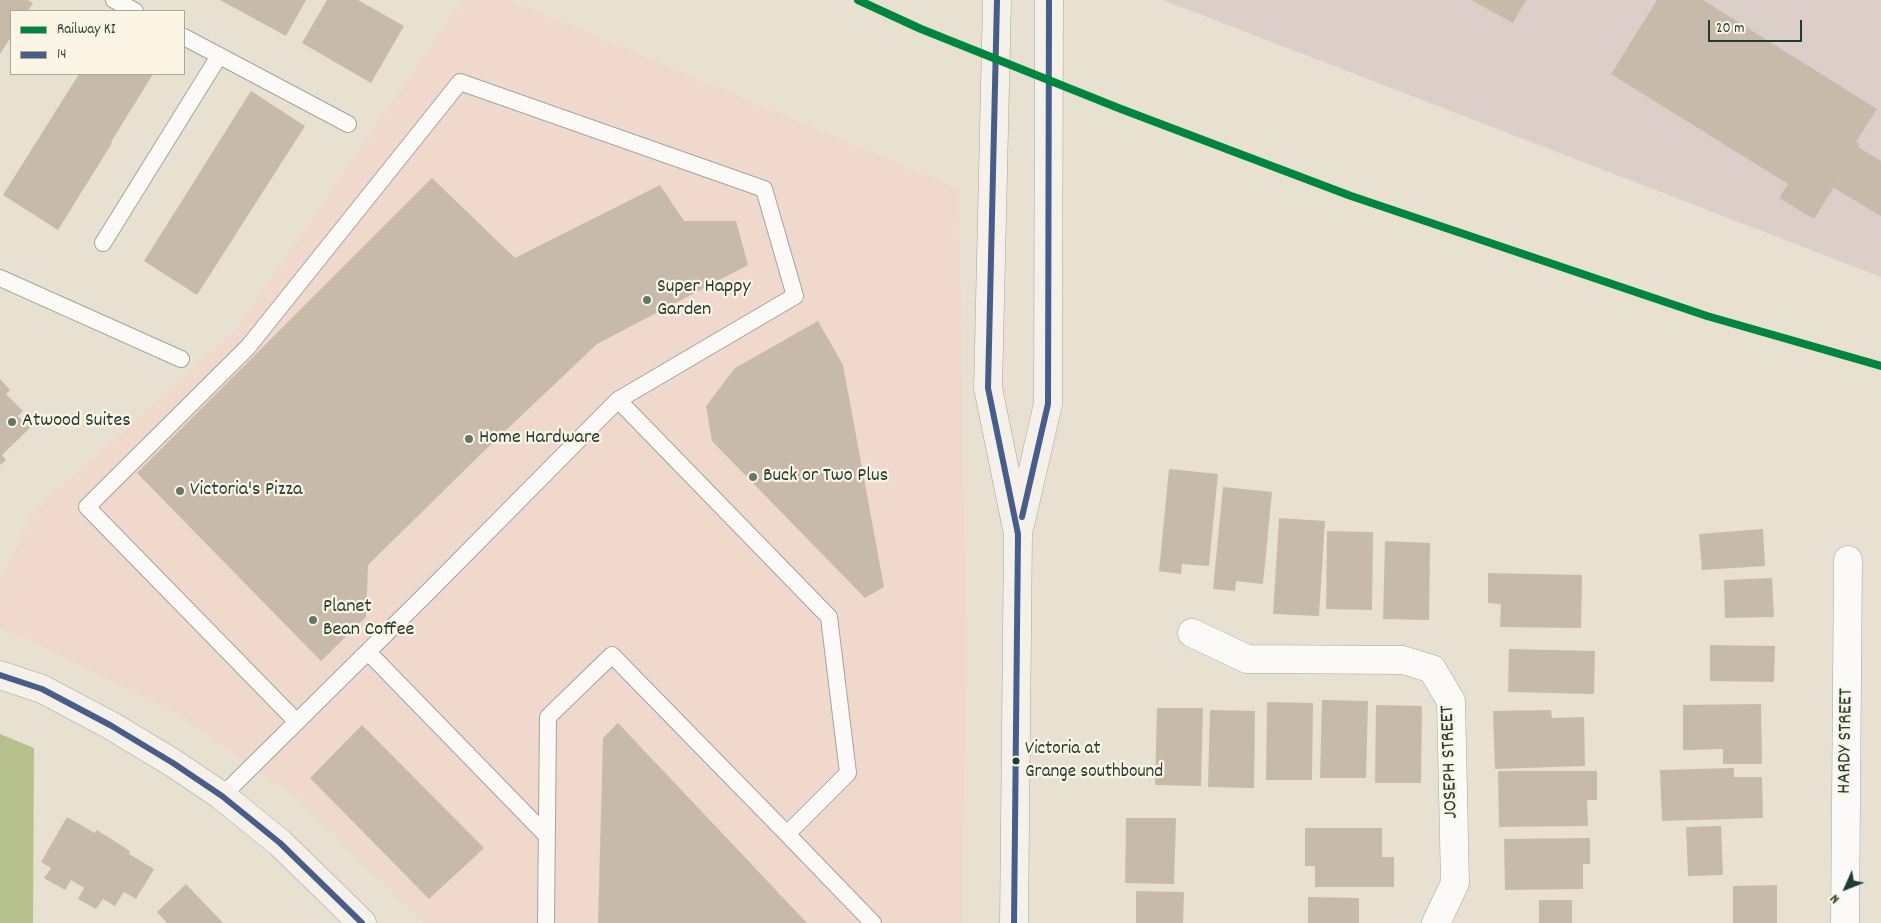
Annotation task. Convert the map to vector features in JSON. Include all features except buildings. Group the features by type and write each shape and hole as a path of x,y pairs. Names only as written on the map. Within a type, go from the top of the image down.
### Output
{"main road":[{"path":"997,0 988,388 1018,534 1014,923"},
{"path":"1018,534 1048,404 1049,0"},
{"path":"0,675 42,689 110,725 173,763 222,796 280,843 362,923"}],"street":[{"name":"HARDY STREET","path":"1845,923 1848,560"},
{"name":"JOSEPH STREET","path":"1192,633 1247,659 1403,660 1432,670 1451,701 1455,873 1455,883 1436,923"}],"lane":[{"path":"114,0 133,10"},
{"path":"185,38 348,124"},
{"path":"103,243 219,56"},
{"path":"222,796 368,652 618,400 796,296 764,189 460,82 248,347 87,507 296,722"},
{"path":"0,278 180,359"},
{"path":"618,400 830,617 848,773 787,834"},
{"path":"368,652 547,836"},
{"path":"546,923 548,717 612,655 873,923"}],"shaded area":[{"path":"463,0 510,0 959,189 966,650 962,923 424,923 302,802 178,713 59,654 0,628 0,583 32,514 237,330"},
{"path":"1163,0 1881,0 1881,277"}],"green space":[{"path":"0,734 34,748 33,923 0,923"}],"rail line":[{"name":"KI","path":"858,0 921,29 1121,109 1351,196 1707,316 1881,366"}],"transit line":[{"name":"14","path":"997,0 988,388 1018,534 1014,923"},
{"name":"14","path":"1022,517 1048,404 1049,0"},
{"name":"14","path":"0,675 42,689 110,725 173,763 222,796 280,843 362,923"}],"place":[{"name":"Super Happy Garden","path":"647,300"},
{"name":"Atwood Suites","path":"12,422"},
{"name":"Home Hardware","path":"469,439"},
{"name":"Buck or Two Plus","path":"753,477"},
{"name":"Victoria's Pizza","path":"180,491"},
{"name":"Planet Bean Coffee","path":"313,620"},
{"name":"Victoria at Grange southbound","path":"1016,761"}]}
